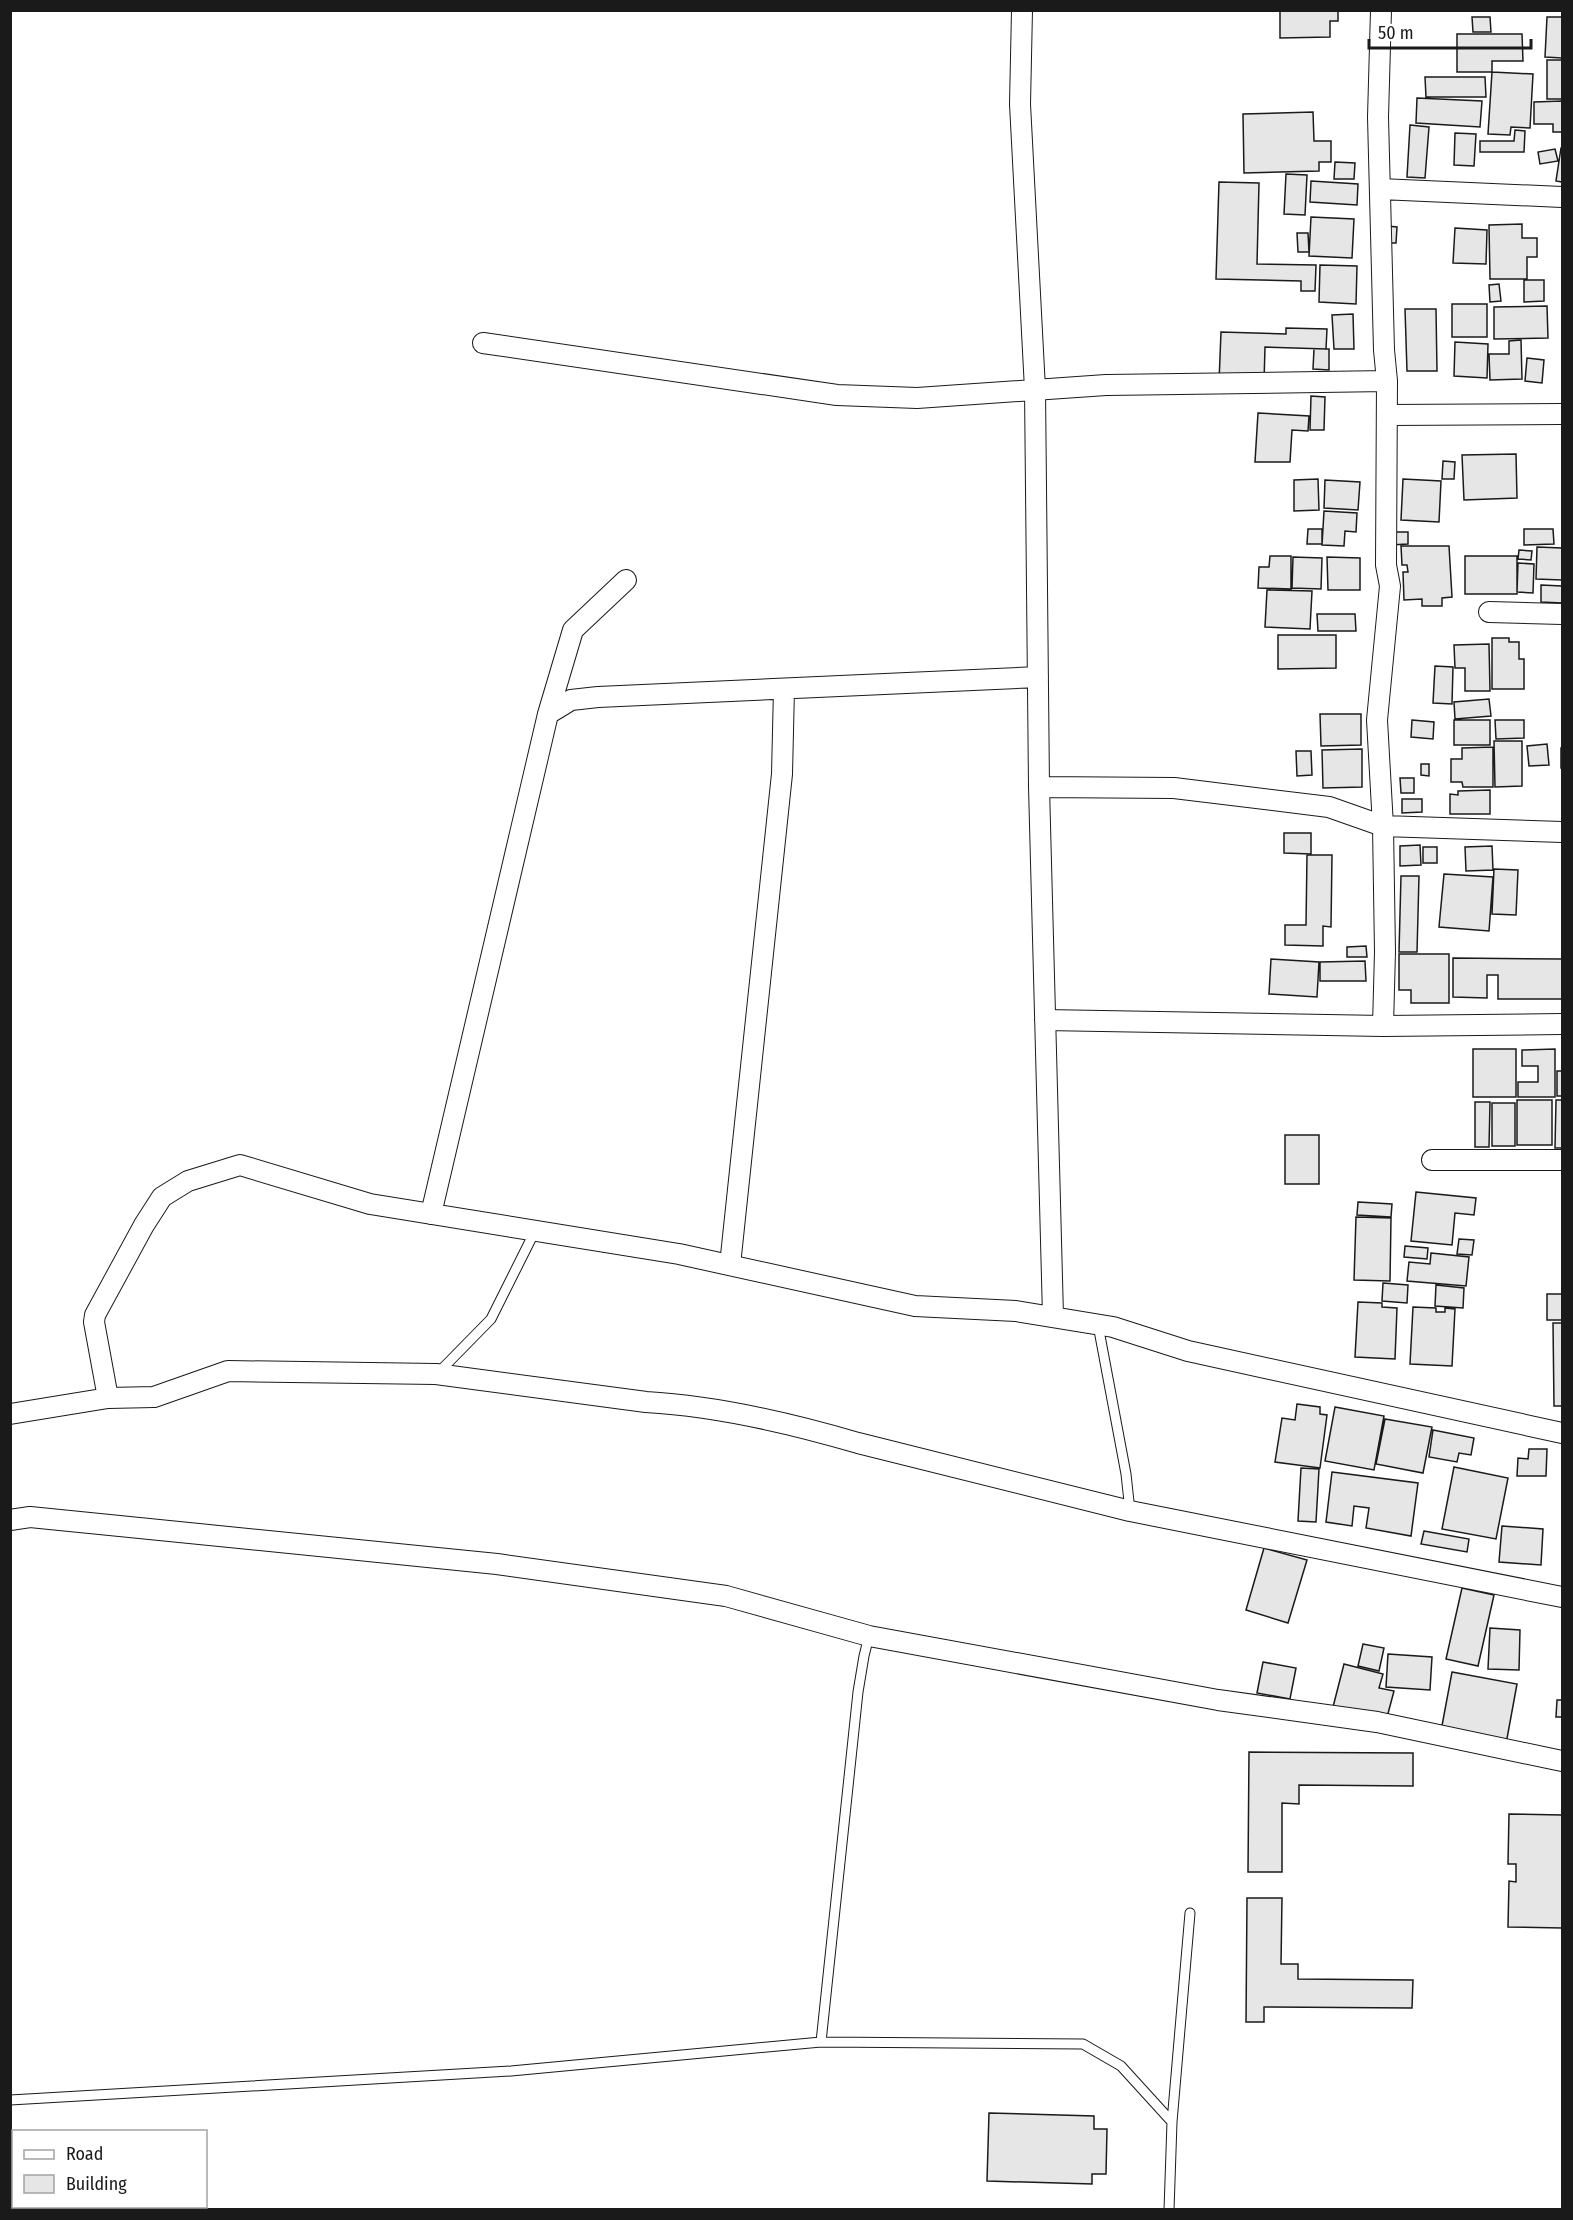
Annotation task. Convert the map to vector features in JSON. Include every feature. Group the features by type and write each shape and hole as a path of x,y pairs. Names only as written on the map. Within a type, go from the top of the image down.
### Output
{"street":[{"path":"1022,10 1020,104 1035,389 1039,787 1053,1316"},
{"path":"1380,10 1378,117 1383,350 1387,381 1386,565 1390,586 1377,720 1383,826 1385,952 1383,1026"},
{"path":"1380,189 1563,197"},
{"path":"483,344 837,395 917,398 1106,385 1387,381"},
{"path":"1387,416 1563,414"},
{"path":"430,1214 549,714 573,630 626,580"},
{"path":"1489,612 1563,614"},
{"path":"549,714 572,700 1038,677"},
{"path":"730,1265 782,774 784,688"},
{"path":"1039,787 1174,788 1329,807 1383,826 1563,832"},
{"path":"1045,1020 1383,1026 1563,1024"},
{"path":"1432,1160 1563,1160"},
{"path":"108,1398 94,1323 95,1315 144,1225 162,1197 188,1181 240,1165 370,1204 679,1254 915,1306 1016,1311 1113,1327 1188,1351 1563,1433"},
{"path":"10,1414 108,1398 154,1397 228,1371 436,1374 646,1402 674,1403 745,1416 819,1431 858,1443 1130,1511 1563,1597"},
{"path":"10,1520 30,1517 497,1564 726,1596 869,1636 1218,1700 1377,1722 1563,1761"}],"lane":[{"path":"436,1374 492,1319 534,1231"},
{"path":"1098,1325 1126,1474 1130,1511"},
{"path":"821,2042 858,1692 869,1636"},
{"path":"1169,2210 1172,2122 1190,1913"},
{"path":"10,2100 511,2071 821,2042 1083,2044 1121,2066 1172,2122"}],"building":[{"path":"1280,10 1338,10 1338,21 1330,21 1330,37 1280,38"},
{"path":"1472,17 1490,17 1491,32 1473,32"},
{"path":"1547,17 1562,17 1562,58 1545,57"},
{"path":"1457,34 1522,34 1523,61 1492,61 1492,72 1457,72"},
{"path":"1547,60 1562,60 1562,99 1547,99"},
{"path":"1492,72 1533,74 1530,128 1511,127 1510,135 1488,134"},
{"path":"1425,77 1485,77 1486,97 1426,97"},
{"path":"1417,98 1482,101 1480,127 1416,123"},
{"path":"1562,101 1562,132 1553,132 1553,124 1534,124 1534,102"},
{"path":"1313,112 1314,141 1331,141 1331,162 1319,162 1319,171 1244,173 1243,114"},
{"path":"1410,125 1429,127 1425,178 1407,177"},
{"path":"1515,130 1525,131 1524,152 1480,152 1480,141 1514,141"},
{"path":"1455,133 1476,134 1474,166 1454,165"},
{"path":"1562,148 1562,182 1556,181"},
{"path":"1555,149 1558,161 1540,164 1538,152"},
{"path":"1335,162 1355,163 1354,179 1334,179"},
{"path":"1286,174 1307,175 1305,215 1284,214"},
{"path":"1311,181 1358,184 1357,205 1310,202"},
{"path":"1219,182 1259,183 1257,264 1316,265 1315,291 1301,291 1301,281 1216,279"},
{"path":"1311,217 1354,219 1352,258 1309,256"},
{"path":"1522,224 1522,238 1537,238 1537,257 1527,257 1527,279 1490,279 1489,225"},
{"path":"1387,226 1397,227 1396,243 1386,243"},
{"path":"1455,228 1487,230 1486,264 1453,263"},
{"path":"1297,233 1308,233 1309,252 1298,252"},
{"path":"1320,265 1357,266 1356,304 1319,302"},
{"path":"1524,280 1544,280 1544,301 1524,302"},
{"path":"1499,284 1501,301 1490,302 1489,285"},
{"path":"1452,304 1487,304 1487,337 1452,337"},
{"path":"1547,306 1548,338 1494,339 1494,307"},
{"path":"1405,309 1436,309 1437,371 1407,371"},
{"path":"1353,314 1354,349 1334,349 1332,315"},
{"path":"1286,328 1327,329 1326,349 1265,347 1264,383 1219,382 1221,332 1286,334"},
{"path":"1521,340 1522,379 1490,380 1489,354 1509,354 1509,341"},
{"path":"1455,342 1488,344 1487,378 1454,376"},
{"path":"1314,349 1329,349 1329,370 1313,369"},
{"path":"1527,358 1544,360 1542,383 1525,381"},
{"path":"1311,396 1325,397 1324,430 1310,430"},
{"path":"1258,413 1309,416 1308,431 1292,430 1290,462 1255,462"},
{"path":"1516,454 1517,498 1464,500 1462,455"},
{"path":"1443,461 1455,462 1454,479 1442,479"},
{"path":"1318,479 1319,510 1294,511 1294,480"},
{"path":"1403,479 1441,481 1439,522 1401,520"},
{"path":"1325,480 1360,482 1358,510 1324,508"},
{"path":"1324,511 1357,513 1356,532 1345,531 1344,546 1322,545"},
{"path":"1308,529 1322,529 1322,544 1307,544"},
{"path":"1524,529 1553,529 1554,544 1524,545"},
{"path":"1390,532 1408,532 1408,544 1390,545"},
{"path":"1401,546 1449,546 1452,597 1442,598 1442,606 1422,606 1422,599 1404,600 1403,572 1408,572 1407,565 1402,565"},
{"path":"1537,547 1562,548 1562,580 1536,579"},
{"path":"1519,550 1532,551 1531,560 1518,559"},
{"path":"1270,556 1291,556 1291,589 1258,588 1259,567 1269,567"},
{"path":"1465,556 1517,556 1517,594 1465,594"},
{"path":"1293,557 1322,558 1321,589 1292,588"},
{"path":"1327,557 1360,558 1360,590 1328,590"},
{"path":"1518,563 1534,564 1533,593 1517,592"},
{"path":"1541,585 1562,586 1562,603 1541,602"},
{"path":"1267,590 1312,591 1310,629 1265,627"},
{"path":"1317,614 1355,614 1356,631 1318,631"},
{"path":"1278,635 1336,635 1336,668 1278,669"},
{"path":"1492,638 1509,638 1509,642 1519,642 1519,659 1524,659 1524,689 1492,689"},
{"path":"1489,644 1490,691 1465,691 1465,668 1455,668 1454,645"},
{"path":"1435,666 1453,667 1452,704 1433,703"},
{"path":"1489,699 1491,716 1455,719 1454,702"},
{"path":"1320,714 1361,714 1361,745 1321,746"},
{"path":"1412,720 1434,722 1433,739 1411,737"},
{"path":"1454,720 1490,720 1490,745 1454,745"},
{"path":"1495,720 1524,720 1524,738 1496,739"},
{"path":"1494,741 1522,741 1522,786 1495,787"},
{"path":"1547,744 1549,765 1529,766 1527,746"},
{"path":"1493,747 1493,787 1463,787 1462,782 1451,782 1451,759 1462,759 1462,748"},
{"path":"1362,749 1362,787 1323,788 1322,750"},
{"path":"1296,751 1311,751 1312,775 1297,776"},
{"path":"1421,764 1429,764 1429,776 1421,775"},
{"path":"1400,778 1414,778 1414,793 1401,793"},
{"path":"1490,790 1490,814 1450,814 1450,794 1458,795 1458,791"},
{"path":"1402,799 1422,799 1422,812 1402,813"},
{"path":"1284,833 1311,833 1311,854 1284,853"},
{"path":"1420,845 1421,865 1400,866 1400,846"},
{"path":"1492,846 1493,870 1466,871 1465,847"},
{"path":"1423,847 1437,847 1437,863 1423,863"},
{"path":"1307,855 1332,855 1331,927 1323,926 1323,946 1285,945 1285,925 1306,925"},
{"path":"1494,869 1518,870 1516,915 1492,914"},
{"path":"1444,874 1493,877 1489,931 1439,927"},
{"path":"1401,876 1419,876 1417,952 1399,952"},
{"path":"1366,946 1367,957 1347,957 1347,947"},
{"path":"1399,954 1449,954 1449,1003 1411,1003 1411,990 1399,990"},
{"path":"1453,958 1562,959 1562,999 1498,999 1498,975 1487,975 1487,998 1453,997"},
{"path":"1271,959 1319,962 1317,997 1269,994"},
{"path":"1365,961 1366,981 1320,981 1320,962"},
{"path":"1473,1049 1516,1049 1516,1097 1473,1097"},
{"path":"1555,1049 1555,1097 1518,1097 1518,1082 1538,1082 1538,1066 1522,1066 1522,1050"},
{"path":"1557,1071 1562,1071 1562,1096 1557,1096"},
{"path":"1517,1100 1552,1100 1552,1145 1517,1145"},
{"path":"1556,1100 1562,1100 1562,1148 1555,1148"},
{"path":"1475,1102 1490,1102 1489,1147 1475,1147"},
{"path":"1492,1103 1515,1103 1515,1146 1492,1146"},
{"path":"1285,1135 1319,1135 1319,1184 1285,1184"},
{"path":"1416,1192 1476,1198 1474,1215 1455,1213 1452,1245 1411,1241"},
{"path":"1358,1202 1392,1204 1391,1217 1357,1215"},
{"path":"1356,1217 1391,1218 1390,1281 1354,1280"},
{"path":"1459,1239 1474,1240 1472,1255 1457,1254"},
{"path":"1405,1246 1428,1248 1427,1259 1404,1257"},
{"path":"1431,1253 1469,1257 1466,1286 1407,1281 1409,1262 1430,1264"},
{"path":"1383,1283 1408,1285 1407,1303 1382,1301"},
{"path":"1436,1285 1464,1288 1463,1308 1435,1306"},
{"path":"1547,1294 1562,1294 1562,1320 1547,1320"},
{"path":"1358,1302 1382,1303 1382,1307 1397,1308 1395,1359 1355,1357"},
{"path":"1413,1307 1436,1308 1436,1312 1445,1312 1445,1308 1455,1309 1452,1366 1410,1364"},
{"path":"1553,1323 1562,1323 1562,1406 1554,1406"},
{"path":"1297,1404 1320,1407 1320,1414 1327,1415 1320,1468 1275,1462 1282,1418 1295,1420"},
{"path":"1335,1407 1384,1416 1374,1470 1325,1461"},
{"path":"1385,1419 1432,1427 1423,1473 1376,1464"},
{"path":"1433,1430 1474,1438 1471,1455 1459,1453 1457,1462 1429,1457"},
{"path":"1529,1449 1547,1449 1546,1476 1517,1476 1518,1458 1528,1459"},
{"path":"1454,1467 1508,1478 1496,1539 1442,1529"},
{"path":"1301,1468 1319,1469 1316,1522 1298,1521"},
{"path":"1332,1472 1418,1483 1411,1536 1366,1528 1369,1508 1354,1506 1352,1526 1326,1522"},
{"path":"1502,1526 1543,1529 1541,1565 1499,1562"},
{"path":"1424,1531 1469,1539 1467,1552 1421,1544"},
{"path":"1264,1548 1307,1560 1288,1623 1246,1610"},
{"path":"1462,1588 1494,1595 1478,1666 1446,1659"},
{"path":"1490,1628 1520,1630 1519,1670 1488,1669"},
{"path":"1363,1644 1384,1648 1379,1671 1358,1666"},
{"path":"1388,1654 1432,1657 1430,1690 1386,1687"},
{"path":"1263,1662 1296,1668 1290,1699 1257,1693"},
{"path":"1344,1664 1383,1674 1379,1688 1394,1691 1386,1721 1333,1707"},
{"path":"1452,1672 1517,1684 1506,1744 1441,1731"},
{"path":"1557,1700 1562,1700 1562,1717 1556,1717"},
{"path":"1249,1752 1413,1753 1413,1786 1299,1785 1299,1804 1282,1803 1282,1872 1248,1872"},
{"path":"1509,1814 1562,1815 1562,1928 1508,1927 1509,1881 1516,1882 1516,1864 1508,1864"},
{"path":"1247,1898 1282,1898 1281,1964 1298,1964 1298,1979 1413,1980 1412,2008 1264,2007 1264,2022 1246,2022"},
{"path":"989,2113 1094,2116 1094,2129 1107,2129 1106,2174 1092,2174 1092,2184 987,2181"}]}
